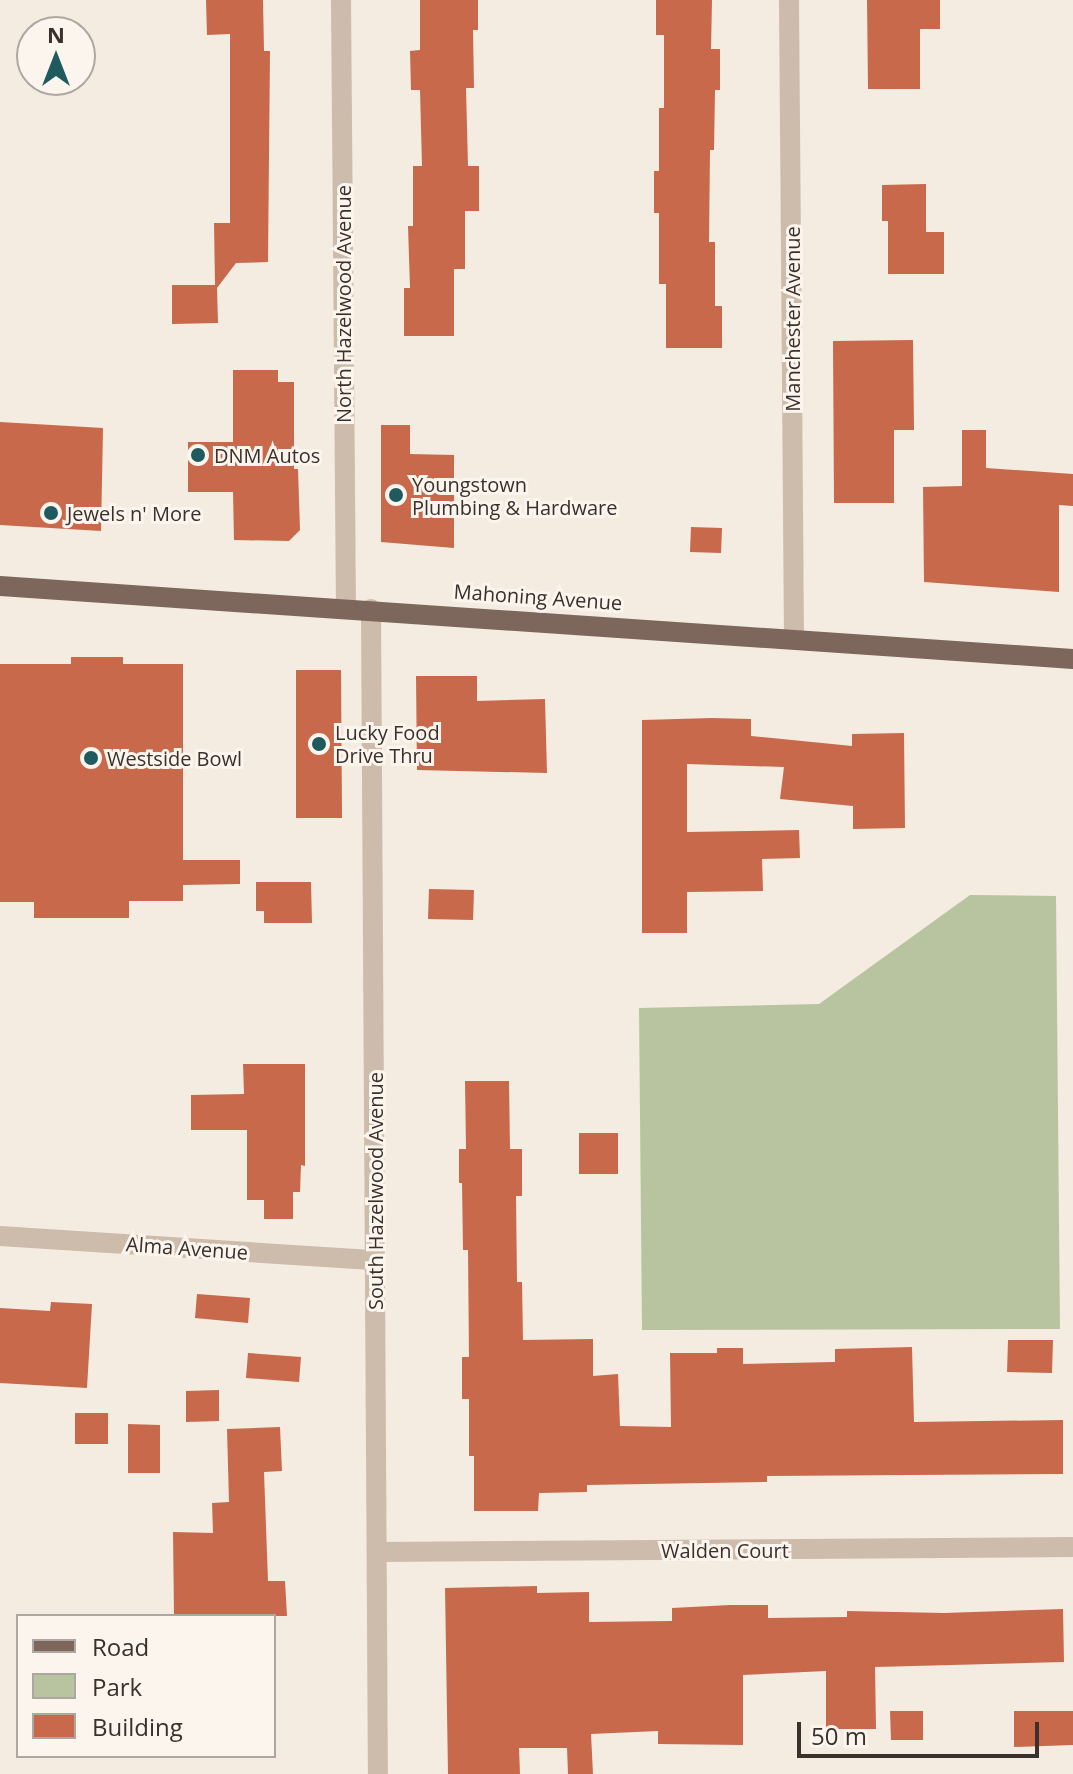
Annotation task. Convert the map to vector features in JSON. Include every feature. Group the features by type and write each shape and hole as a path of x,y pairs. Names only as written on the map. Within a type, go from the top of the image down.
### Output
{"main road":[{"name":"Mahoning Avenue","path":"0,586 346,607 1073,659"}],"street":[{"name":"North Hazelwood Avenue","path":"341,0 346,607"},
{"name":"Manchester Avenue","path":"789,0 794,639"},
{"name":"South Hazelwood Avenue","path":"371,609 378,1774"},
{"name":"Alma Avenue","path":"0,1236 375,1260"},
{"name":"Walden Court","path":"377,1552 1073,1547"}],"green space":[{"path":"970,895 1056,896 1060,1329 642,1330 639,1008 819,1004"}],"building":[{"path":"206,0 263,0 264,51 270,51 268,262 236,263 217,288 218,323 172,324 172,285 215,285 214,223 230,223 230,34 207,35"},
{"path":"420,0 478,0 478,30 473,30 474,88 466,88 468,166 479,166 479,211 465,211 465,269 454,269 454,336 404,336 404,288 410,288 408,226 413,226 413,166 422,166 420,90 411,90 410,51 420,50"},
{"path":"656,0 712,0 711,49 720,49 720,90 715,90 714,150 710,150 709,242 715,242 715,306 722,306 722,348 666,348 666,284 659,284 659,213 654,213 654,171 659,171 659,108 664,108 664,35 656,35"},
{"path":"867,0 940,0 940,29 920,29 920,89 868,89"},
{"path":"926,184 926,232 944,232 944,274 888,274 888,221 882,221 882,185"},
{"path":"913,340 914,430 894,430 894,503 834,503 833,341"},
{"path":"233,370 278,370 278,382 294,382 294,469 298,469 300,530 289,541 234,540 233,492 188,492 188,442 233,442"},
{"path":"0,422 103,428 101,531 0,525"},
{"path":"381,425 410,425 410,454 454,455 454,548 381,542"},
{"path":"962,430 986,430 986,468 1073,474 1073,506 1059,505 1059,592 924,582 923,487 962,486"},
{"path":"691,527 722,528 721,553 690,552"},
{"name":"Westside Bowl","path":"71,657 123,657 123,664 183,664 183,860 240,860 240,884 183,885 183,901 129,901 129,918 34,918 34,902 0,902 0,664 71,664"},
{"name":"Lucky Food Drive Thru","path":"296,670 341,670 342,818 296,818"},
{"path":"416,676 477,676 477,701 545,699 547,773 417,770"},
{"path":"751,719 751,736 852,746 852,734 904,733 905,828 853,829 853,806 780,799 784,767 687,764 687,832 799,830 800,858 762,859 763,891 687,892 687,933 642,933 642,720"},
{"path":"256,882 311,882 312,923 264,923 264,911 256,911"},
{"path":"429,889 474,890 473,920 428,919"},
{"path":"243,1064 305,1064 305,1166 301,1165 300,1192 293,1192 293,1219 264,1219 264,1200 247,1200 247,1130 191,1130 191,1095 244,1094"},
{"path":"465,1081 509,1081 510,1149 522,1149 522,1196 516,1196 517,1282 522,1282 523,1340 593,1339 593,1376 618,1374 620,1426 671,1427 670,1353 717,1353 717,1348 743,1348 743,1364 835,1362 835,1349 912,1347 914,1422 1063,1420 1063,1474 767,1476 767,1482 587,1485 587,1492 539,1493 538,1511 474,1511 474,1456 469,1456 469,1399 462,1399 462,1357 469,1357 468,1250 463,1250 462,1183 459,1183 459,1149 466,1149"},
{"path":"579,1133 618,1133 618,1174 579,1174"},
{"path":"197,1294 250,1298 248,1323 195,1318"},
{"path":"51,1302 92,1304 87,1388 0,1383 0,1308 50,1311"},
{"path":"1008,1340 1053,1340 1052,1373 1007,1372"},
{"path":"248,1353 301,1357 299,1382 246,1378"},
{"path":"219,1390 219,1421 186,1422 186,1391"},
{"path":"75,1413 108,1413 108,1444 75,1444"},
{"path":"128,1424 160,1425 160,1473 128,1473"},
{"path":"280,1427 282,1471 264,1472 268,1581 285,1581 287,1616 174,1614 173,1532 213,1533 212,1503 229,1502 227,1429"},
{"path":"537,1586 537,1593 589,1592 589,1622 672,1621 672,1608 730,1605 768,1605 768,1618 847,1617 847,1611 944,1613 1063,1609 1064,1662 875,1667 876,1729 826,1729 826,1671 743,1675 743,1745 658,1744 658,1731 591,1734 593,1774 568,1774 567,1748 519,1748 520,1774 448,1774 445,1588"},
{"path":"890,1711 923,1711 923,1740 891,1740"},
{"path":"1014,1711 1073,1711 1073,1745 1014,1747"}],"place":[{"name":"DNM Autos","path":"198,455"},
{"name":"Youngstown Plumbing & Hardware","path":"396,495"},
{"name":"Jewels n' More","path":"51,513"},
{"name":"Lucky Food Drive Thru","path":"319,744"},
{"name":"Westside Bowl","path":"91,758"}]}
